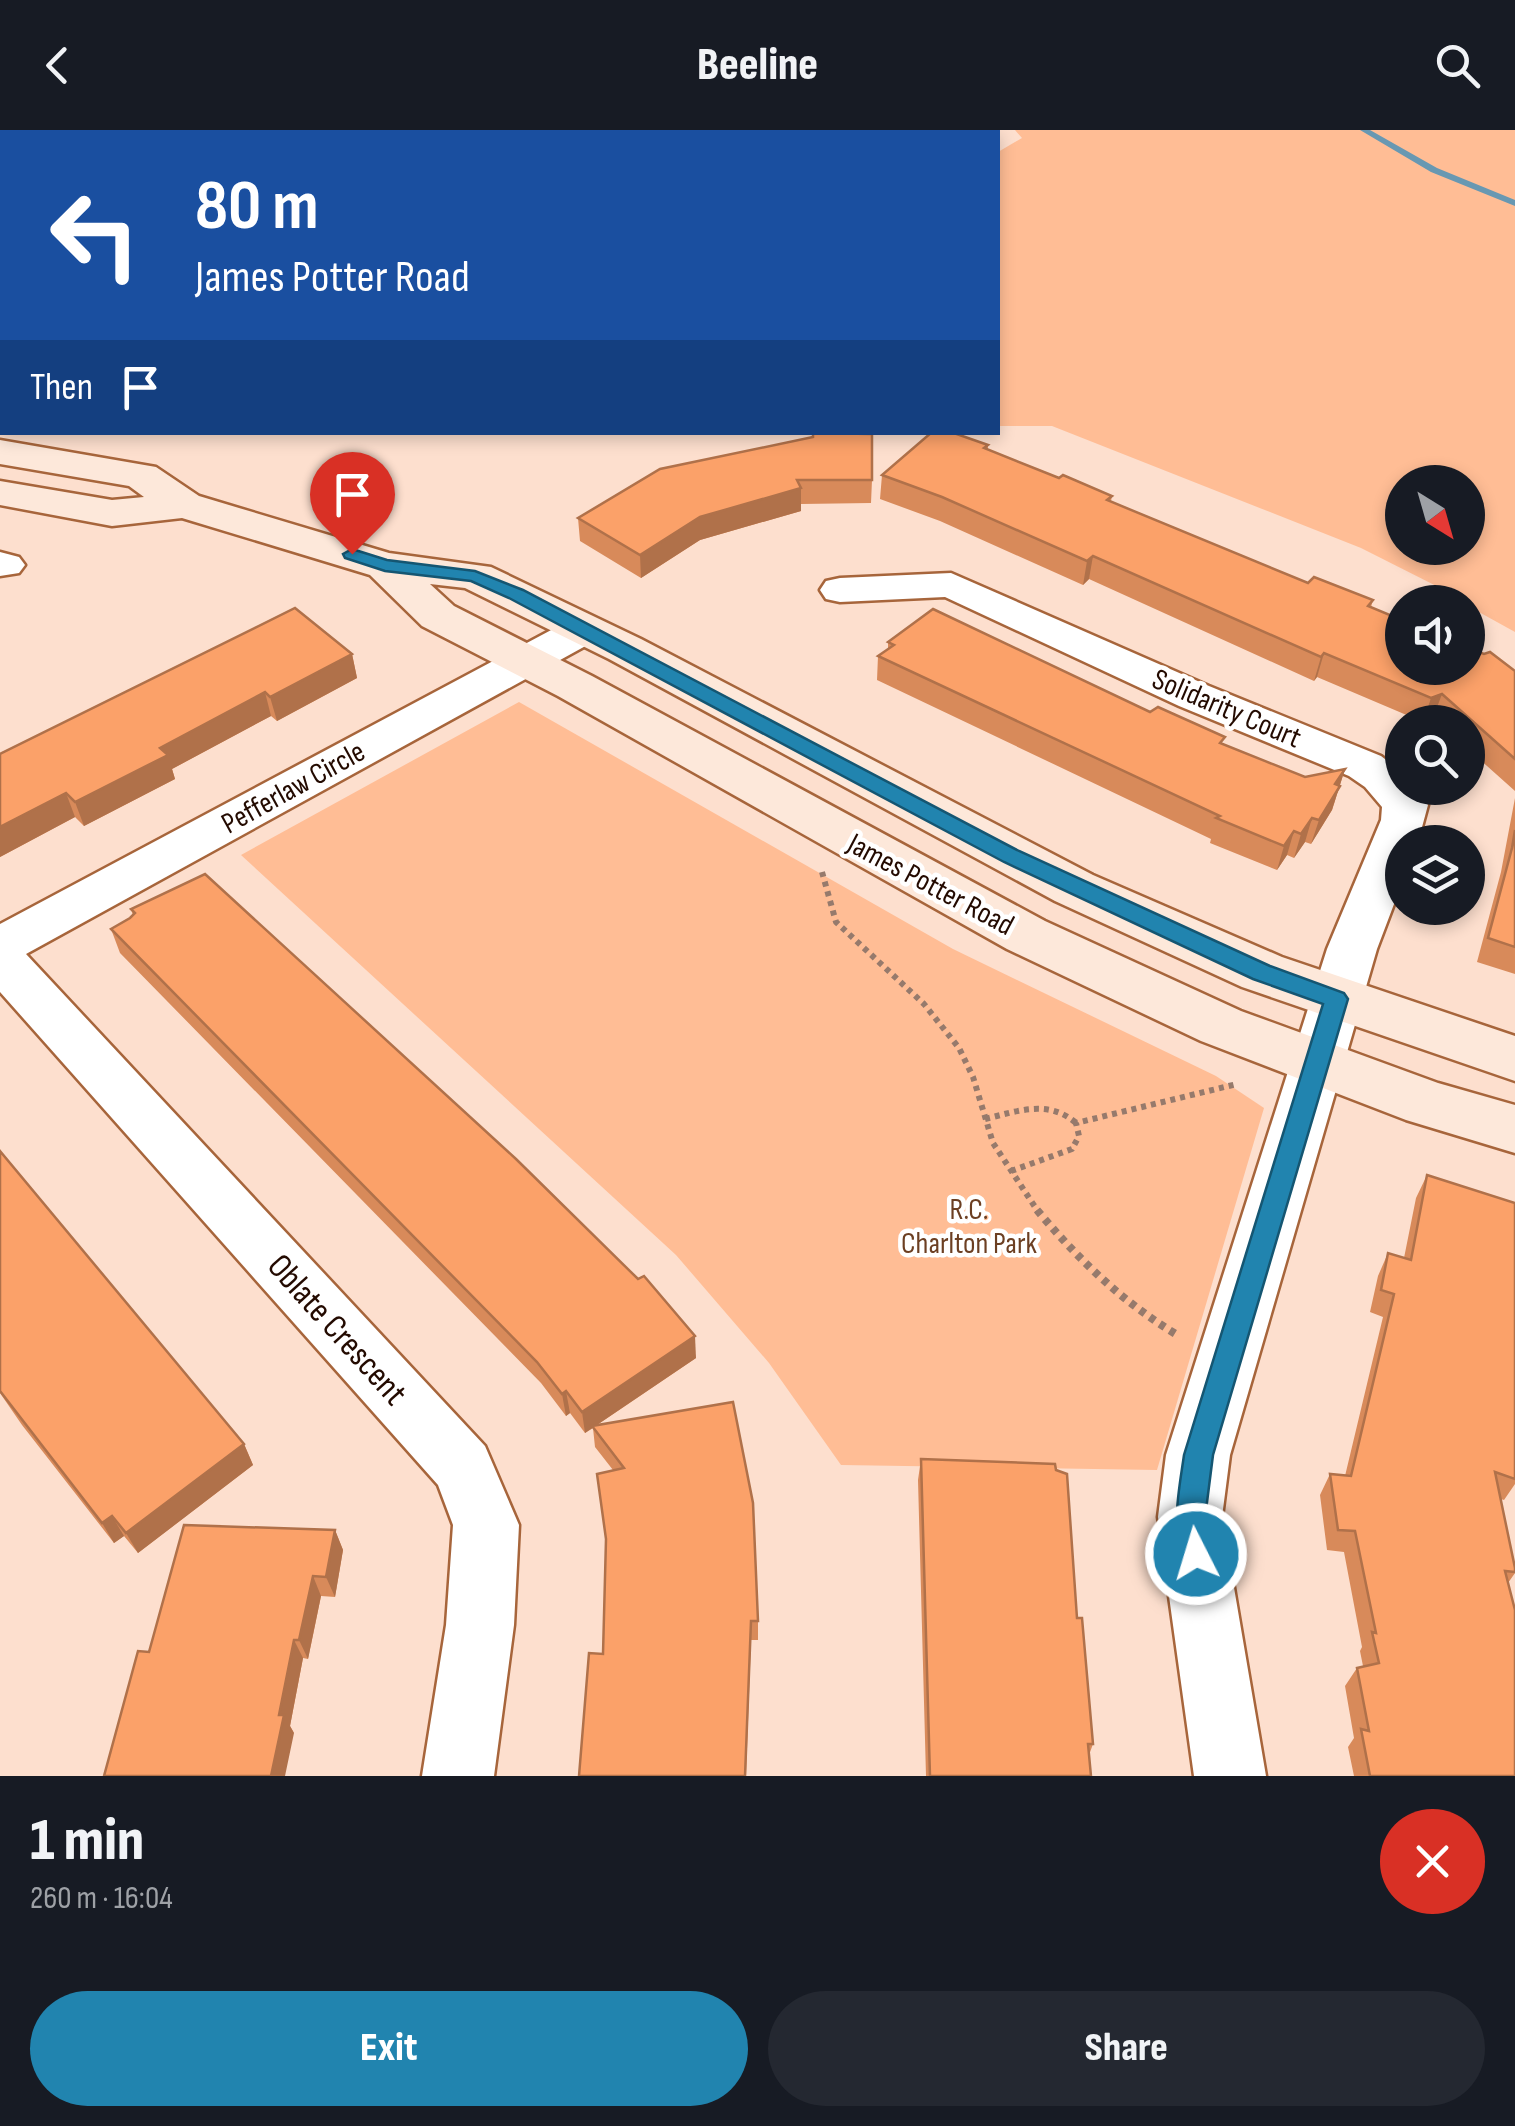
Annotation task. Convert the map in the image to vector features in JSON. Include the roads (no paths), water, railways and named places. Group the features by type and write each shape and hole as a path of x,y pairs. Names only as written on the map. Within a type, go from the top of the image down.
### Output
{"main road":[{"name":"James Potter Road","path":"0,452 141,476 184,506"},
{"name":"James Potter Road","path":"0,492 112,513 184,506 285,532 385,566 475,576 585,629 1011,856 1262,972 1515,1058"},
{"name":"James Potter Road","path":"385,566 438,616 1026,936 1221,1026 1427,1102 1515,1129"}],"street":[{"name":"Solidarity Court","path":"840,590 950,585 1381,776 1405,805 1404,820 1336,999"},
{"name":"Pefferlaw Circle","path":"0,946 585,629"},
{"name":"Oblate Crescent","path":"0,959 464,1466 486,1525 480,1625 458,1776"},
{"path":"1230,1776 1190,1518 1198,1455 1336,999"}],"waterway":[{"path":"1364,130 1434,170 1515,203"}],"park label":[{"name":"R.C. Charlton Park","path":"969,1226"}]}
